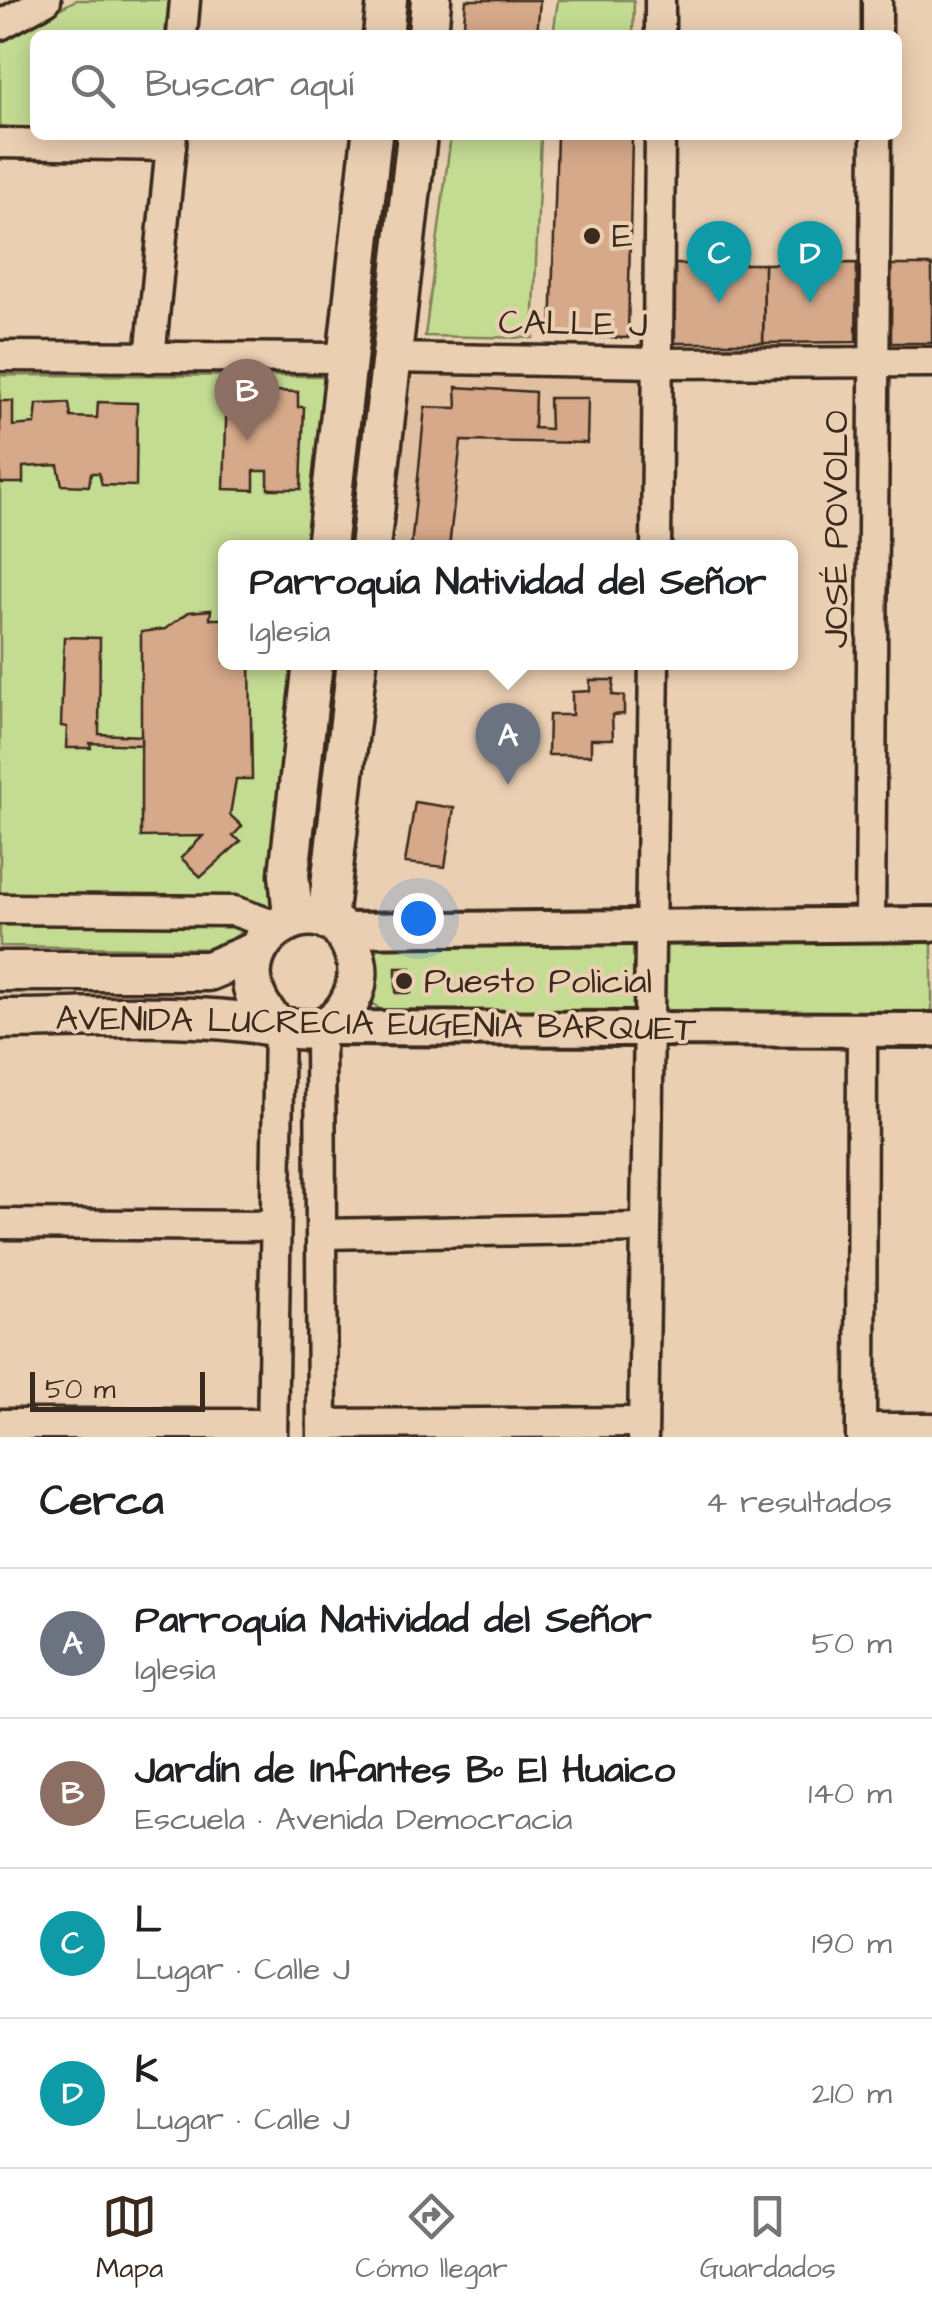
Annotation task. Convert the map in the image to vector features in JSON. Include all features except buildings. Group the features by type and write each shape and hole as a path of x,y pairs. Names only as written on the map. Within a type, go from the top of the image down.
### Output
{"main road":[{"path":"384,30 387,0"},
{"path":"429,30 432,0"},
{"path":"327,540 371,140"},
{"path":"371,540 415,140"},
{"path":"298,929 289,874 312,670"},
{"path":"279,1027 266,1016 253,985 298,929 355,670"},
{"path":"298,929 352,946 357,965 350,1003 337,1018 320,1028"},
{"name":"AVENIDA LUCRECIA EUGENIA BARQUET","path":"0,971 208,970 298,929"},
{"name":"AVENIDA LUCRECIA EUGENIA BARQUET","path":"0,1019 219,1018 279,1027 320,1028"}],"street":[{"path":"0,25 46,0"},
{"path":"182,30 185,0"},
{"path":"660,0 660,30"},
{"path":"877,0 877,30"},
{"path":"0,143 171,140 150,358"},
{"path":"656,540 660,140"},
{"name":"JOSÉ POVOLO","path":"870,924 876,140"},
{"path":"0,356 348,358"},
{"name":"CALLE J","path":"392,358 659,363 932,362"},
{"path":"320,1028 322,1430 643,1430 654,670"},
{"path":"0,910 234,911 298,929"},
{"name":"AVENIDA LUCRECIA EUGENIA BARQUET","path":"298,929 932,924"},
{"path":"0,1424 272,1430 279,1027"},
{"name":"AVENIDA LUCRECIA EUGENIA BARQUET","path":"320,1028 932,1030"},
{"path":"862,1030 860,1432 932,1428"},
{"path":"0,1224 275,1226"},
{"path":"322,1234 645,1228"}],"shaded area":[{"path":"405,374 642,377 642,540 396,540"}],"green space":[{"path":"76,0 169,0 166,30 30,30 30,131 0,131 0,41"},
{"path":"558,0 634,0 633,30 554,30"},
{"path":"450,140 541,140 533,338 425,336"},
{"path":"0,375 328,376 308,540 218,540 218,670 292,670 270,907 221,949 0,946"},
{"path":"368,941 932,941 932,1015 383,1012 364,996"}],"place":[{"name":"E","path":"592,236"},
{"name":"L","path":"719,303"},
{"name":"K","path":"810,303"},
{"name":"Jardín de Infantes Bº El Huaico","path":"247,441"},
{"name":"Parroquía Natividad del Señor","path":"508,785"},
{"name":"Puesto Policial","path":"404,981"}]}
